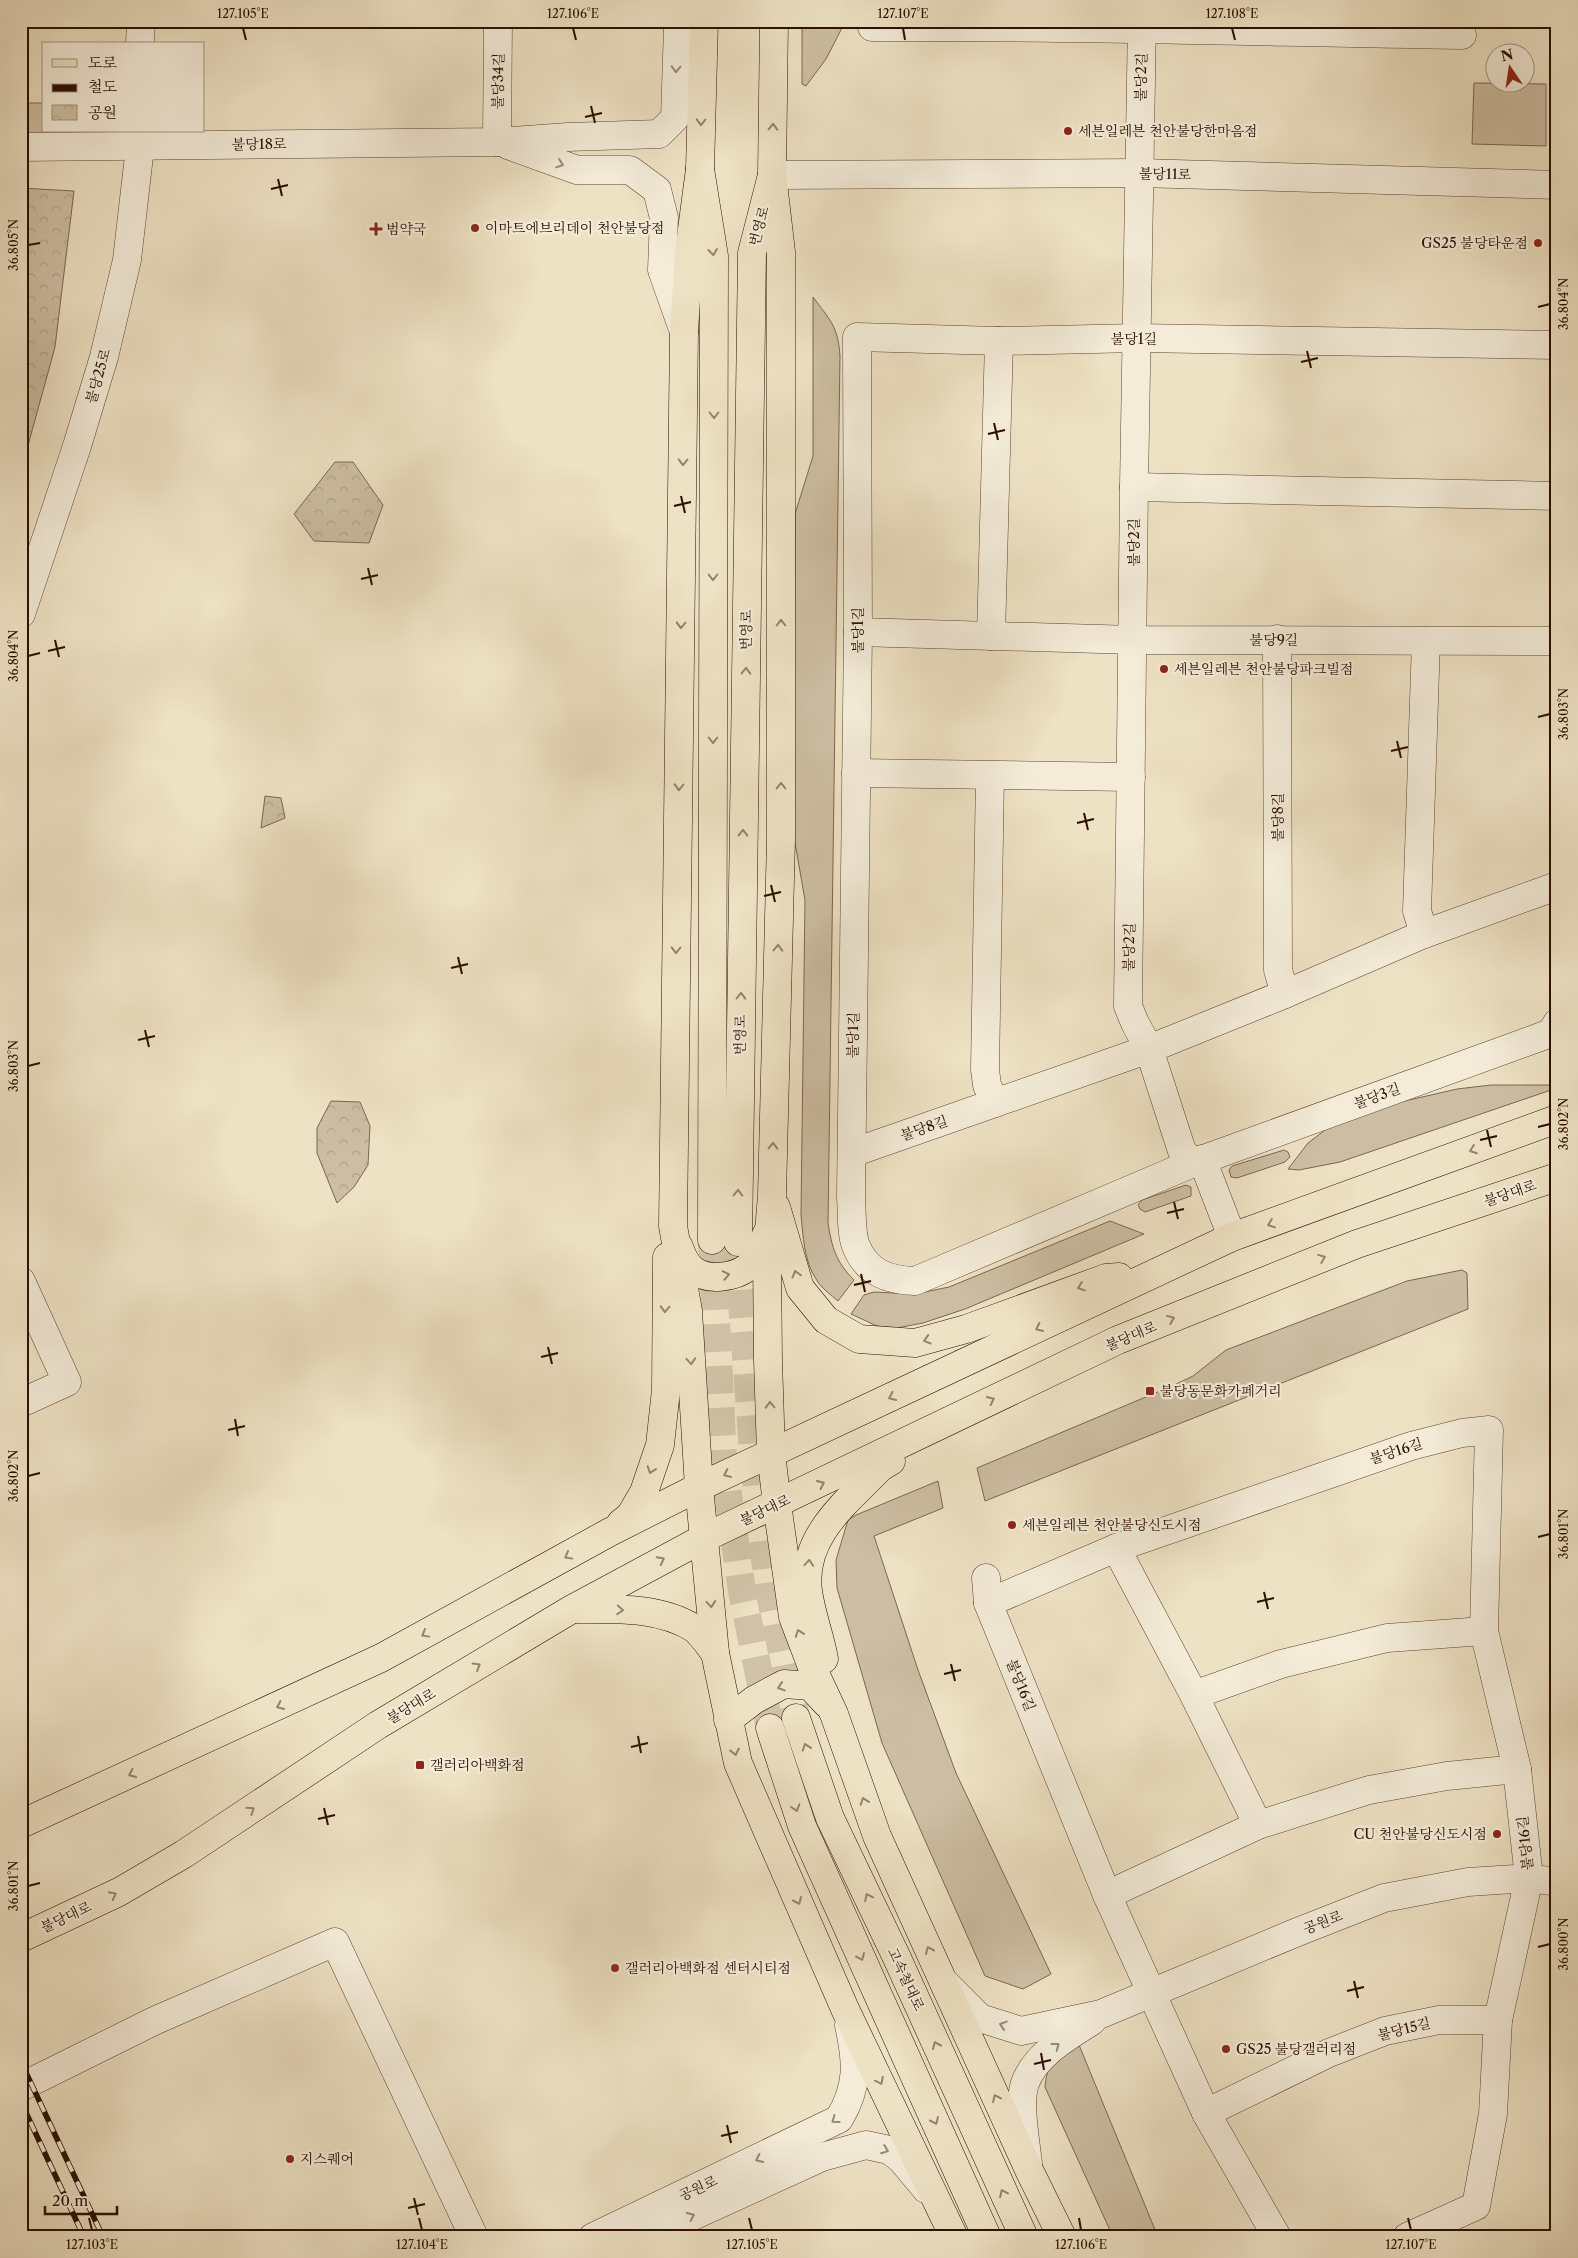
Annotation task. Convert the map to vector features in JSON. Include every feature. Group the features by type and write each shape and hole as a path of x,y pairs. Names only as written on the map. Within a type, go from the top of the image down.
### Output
{"main road":[{"name":"번영로","path":"704,21 700,170 714,256 725,1241 752,253 772,175 774,21"},
{"path":"700,170 689,252 684,332 673,1226 688,1311 699,1487 715,1652 738,1764 845,2009 954,2237"},
{"path":"772,175 781,252 781,839 772,1194 769,1228 768,1350 772,1453 777,1504 793,1617 812,1667 834,1714 876,1836 1029,2170 1062,2237"},
{"path":"21,1824 381,1658 610,1532 699,1487 1162,1270 1232,1238 1554,1120"},
{"name":"불당대로","path":"21,1938 119,1892 184,1854 378,1725 572,1609 704,1538 1118,1340 1348,1248 1557,1177"},
{"path":"772,1194 800,1288 826,1320 859,1339 915,1343 966,1328 1106,1278 1162,1270"},
{"path":"673,1226 683,1260 693,1271 715,1277 729,1276 748,1267 761,1249 769,1228"},
{"path":"610,1532 630,1516 644,1492 660,1445 666,1390 667,1254 673,1226"},
{"path":"834,1714 822,1647 808,1590 810,1554 829,1519 881,1467 947,1421"},
{"path":"572,1609 620,1609 665,1615 695,1630 715,1652"},
{"path":"728,1720 754,1700 784,1684 810,1686 820,1695 834,1714"},
{"name":"고속철대로","path":"796,1718 830,1818 897,1958 1024,2237"},
{"path":"770,1728 802,1826 987,2237"}],"street":[{"path":"140,42 141,21"},
{"name":"불당34길","path":"497,142 498,21"},
{"name":"불당18로","path":"21,147 140,139 497,142 659,134 675,118 678,27 681,21"},
{"path":"872,21 872,27 1003,24 1462,35"},
{"name":"불당2길","path":"1142,26 1128,1006 1149,1049 1182,1151 1198,1161 1232,1238"},
{"name":"불당25로","path":"21,614 78,446 104,357 127,260 140,139"},
{"path":"497,142 577,170 630,170 657,190 664,218 662,270 684,332"},
{"name":"불당11로","path":"772,175 1139,174 1557,185"},
{"name":"불당1길","path":"1198,1161 915,1281 894,1280 872,1270 856,1246 851,1196 858,632 857,337 999,341 1138,338 1557,345"},
{"path":"991,636 999,341"},
{"path":"1134,487 1557,496"},
{"name":"불당9길","path":"858,632 1134,640 1277,639 1557,642"},
{"name":"불당8길","path":"1277,639 1278,970 1285,994"},
{"path":"1424,934 1417,910 1426,641"},
{"path":"856,773 1131,777"},
{"path":"990,776 985,1070 987,1085 995,1103"},
{"name":"불당8길","path":"852,1153 1149,1049 1285,994 1424,934 1557,886"},
{"name":"불당3길","path":"1198,1161 1551,1033 1557,1023"},
{"path":"21,1281 67,1382 21,1404"},
{"name":"불당16길","path":"1152,1993 1107,1895 987,1591 1411,1446 1462,1433 1489,1430 1484,1631 1517,1769 1529,1878"},
{"path":"1116,1548 1194,1695 1258,1825"},
{"path":"1194,1695 1281,1664 1387,1638 1484,1631"},
{"path":"1107,1895 1258,1825 1369,1790 1447,1776 1517,1769"},
{"path":"1407,2237 1476,2206 1493,2114 1498,2020 1529,1878"},
{"name":"공원로","path":"1101,2014 1384,1898 1468,1882 1529,1878 1557,1882"},
{"path":"21,2087 154,2021 335,1942 465,2229"},
{"path":"943,1982 980,2018 1021,2031 1101,2014"},
{"path":"1152,1993 1206,2113 1277,2237"},
{"path":"812,2148 840,2119 850,2100 854,2082 855,2052 845,2009"},
{"path":"1029,2170 1023,2103 1025,2084 1042,2056 1101,2014"},
{"name":"불당15길","path":"1206,2113 1329,2053 1385,2031 1440,2020 1498,2020"},
{"path":"812,2148 866,2145 889,2150 901,2159 938,2203"},
{"name":"공원로","path":"593,2237 812,2148"},
{"name":"공원로","path":"647,2237 812,2148"}],"green space":[{"path":"802,21 843,21 843,26 826,59 806,86 802,84"},
{"path":"1474,83 1486,83 1486,92 1536,92 1536,84 1546,84 1546,146 1472,144"},
{"path":"21,103 42,103 42,132 113,133 21,141"},
{"path":"21,188 74,191 55,347 21,471"},
{"path":"813,297 835,330 840,356 828,1223 831,1240 839,1261 854,1280 838,1301 826,1291 812,1272 805,1248 801,1215 805,900 794,837 795,514 813,456"},
{"path":"335,462 353,462 383,505 369,543 314,541 294,514"},
{"path":"265,796 281,798 285,818 261,828"},
{"path":"1491,1085 1557,1085 1557,1088 1340,1162 1299,1170 1288,1169 1308,1143 1337,1121 1361,1111 1457,1089"},
{"path":"331,1101 360,1102 370,1126 368,1165 354,1187 337,1203 317,1153 317,1128"},
{"path":"1284,1150 1288,1152 1290,1157 1285,1162 1237,1178 1231,1177 1229,1170 1232,1166"},
{"path":"1186,1185 1191,1187 1191,1196 1145,1212 1138,1205 1142,1200"},
{"path":"1110,1221 1144,1234 965,1309 923,1323 897,1328 877,1326 851,1314 864,1295 874,1292 915,1294 949,1287"},
{"path":"1462,1270 1467,1273 1468,1309 985,1501 977,1468 1172,1386 1193,1376 1226,1350 1407,1281"},
{"path":"938,1481 943,1508 874,1536 918,1670 956,1773 1051,1974 1023,1989 985,1976 882,1743 837,1588 836,1560 848,1520"},
{"path":"1079,2045 1158,2237 1113,2237 1045,2087 1048,2071 1054,2060"}],"tunnel":[{"path":"712,1240 723,1460 742,1591 770,1728"},
{"path":"738,1248 753,1451 768,1585 796,1718"}],"railway":[{"path":"21,2062 103,2237"},
{"path":"21,2102 84,2237"}],"place":[{"name":"세븐일레븐 천안불당한마음점","path":"1068,131"},
{"name":"이마트에브리데이 천안불당점","path":"475,228"},
{"name":"범약국","path":"376,229"},
{"name":"GS25 불당타운점","path":"1538,243"},
{"name":"세븐일레븐 천안불당파크빌점","path":"1164,669"},
{"name":"불당동문화카페거리","path":"1150,1391"},
{"name":"세븐일레븐 천안불당신도시점","path":"1012,1525"},
{"name":"갤러리아백화점","path":"420,1765"},
{"name":"CU 천안불당신도시점","path":"1497,1834"},
{"name":"갤러리아백화점 센터시티점","path":"615,1968"},
{"name":"GS25 불당갤러리점","path":"1226,2049"},
{"name":"지스퀘어","path":"290,2159"}]}
